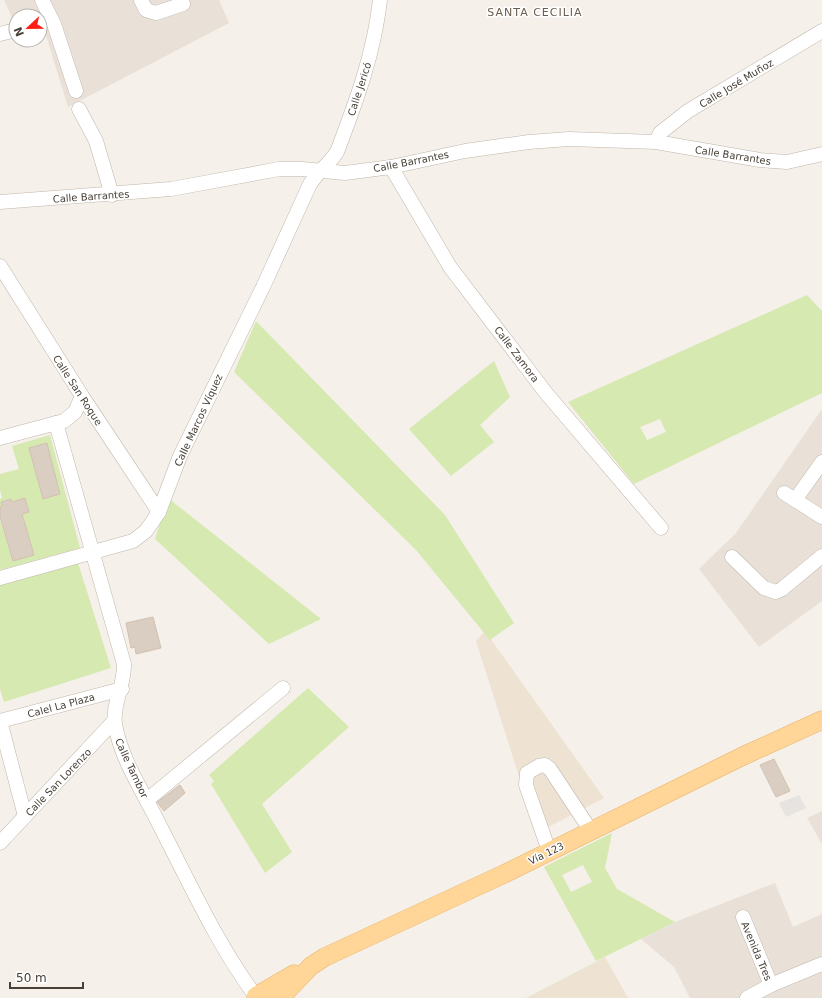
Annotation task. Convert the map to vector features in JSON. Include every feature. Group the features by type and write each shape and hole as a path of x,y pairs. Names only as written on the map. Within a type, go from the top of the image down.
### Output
{"main road":[{"name":"Vía 123","path":"280,998 311,966 343,948 591,831 743,756 822,720"},
{"path":"256,997 311,966"},
{"path":"293,998 298,984 311,966"}],"street":[{"path":"42,0 54,24 76,90"},
{"path":"141,0 146,10 156,13 183,4"},
{"name":"Calle Jericó","path":"319,170 331,161 337,152 361,89 377,28 380,0"},
{"name":"Calle José Muñoz","path":"656,142 660,133 688,111 822,31"},
{"path":"78,109 96,141 112,195"},
{"name":"Calle Barrantes","path":"0,202 112,195 171,189 279,169 319,170 345,173 391,167 465,151 529,142 569,139 656,142 760,160 787,162 822,154"},
{"name":"Calle Zamora","path":"391,167 450,267 546,393 661,528"},
{"name":"Calle Marcos Víquez","path":"0,578 134,540 146,531 158,512 180,456 263,287 310,184 319,170"},
{"name":"Calle San Roque","path":"0,266 82,396 158,512"},
{"path":"0,438 64,421 75,412 82,396"},
{"name":"Calle Tambor","path":"56,423 124,664 122,689 114,721 118,740 147,800 202,906 256,997"},
{"path":"822,462 790,496 822,517"},
{"path":"732,557 764,588 776,592 782,589 822,556"},
{"path":"147,800 283,688"},
{"name":"Calel La Plaza","path":"0,721 122,689"},
{"path":"0,721 25,816"},
{"name":"Calle San Lorenzo","path":"0,843 114,721"},
{"path":"549,851 526,785 527,773 532,769 545,765 550,769 591,831"},
{"name":"Avenida Tres","path":"743,917 771,985"},
{"path":"747,998 771,985 822,964"}],"shaded area":[{"path":"4,0 219,0 229,23 68,107 48,42 48,8 8,9"},
{"path":"822,409 822,601 759,647 699,569 736,533"},
{"path":"485,631 604,798 537,833 476,641"},
{"path":"799,795 806,808 786,817 779,803"},
{"path":"822,811 822,844 807,818"},
{"path":"775,883 793,927 822,914 822,998 690,998 674,967 641,939 675,922"},
{"path":"605,957 628,998 526,998"}],"green space":[{"path":"807,295 822,311 822,393 634,484 568,402","holes":["660,419 666,432 647,440 640,427"]},
{"path":"256,321 445,515 514,623 490,640 416,550 234,372"},
{"path":"494,361 510,397 480,425 494,442 451,476 409,429"},
{"path":"50,435 80,548 0,570 0,520 13,561 34,555 22,514 29,511 25,498 12,502 11,499 2,502 2,506 0,507 0,499 2,498 0,490 0,474 19,469 12,446"},
{"path":"168,498 321,619 269,644 155,539"},
{"path":"78,563 111,668 4,702 0,689 0,585"},
{"path":"308,688 349,727 262,804 292,852 265,873 211,784 214,781 209,775"},
{"path":"612,833 605,868 617,889 675,922 596,961 544,867","holes":["583,865 592,882 571,892 562,875"]}],"building":[{"path":"47,443 60,494 43,499 29,448"},
{"path":"25,498 29,512 22,514 34,555 13,561 0,517 0,507 2,506 1,502 11,499 12,502"},
{"path":"153,617 161,648 136,654 135,647 131,648 126,623"},
{"path":"774,759 790,791 776,797 760,765"},
{"path":"180,785 185,793 164,811 157,802"}],"district":[{"name":"SANTA CECILIA","path":"535,12"}]}
